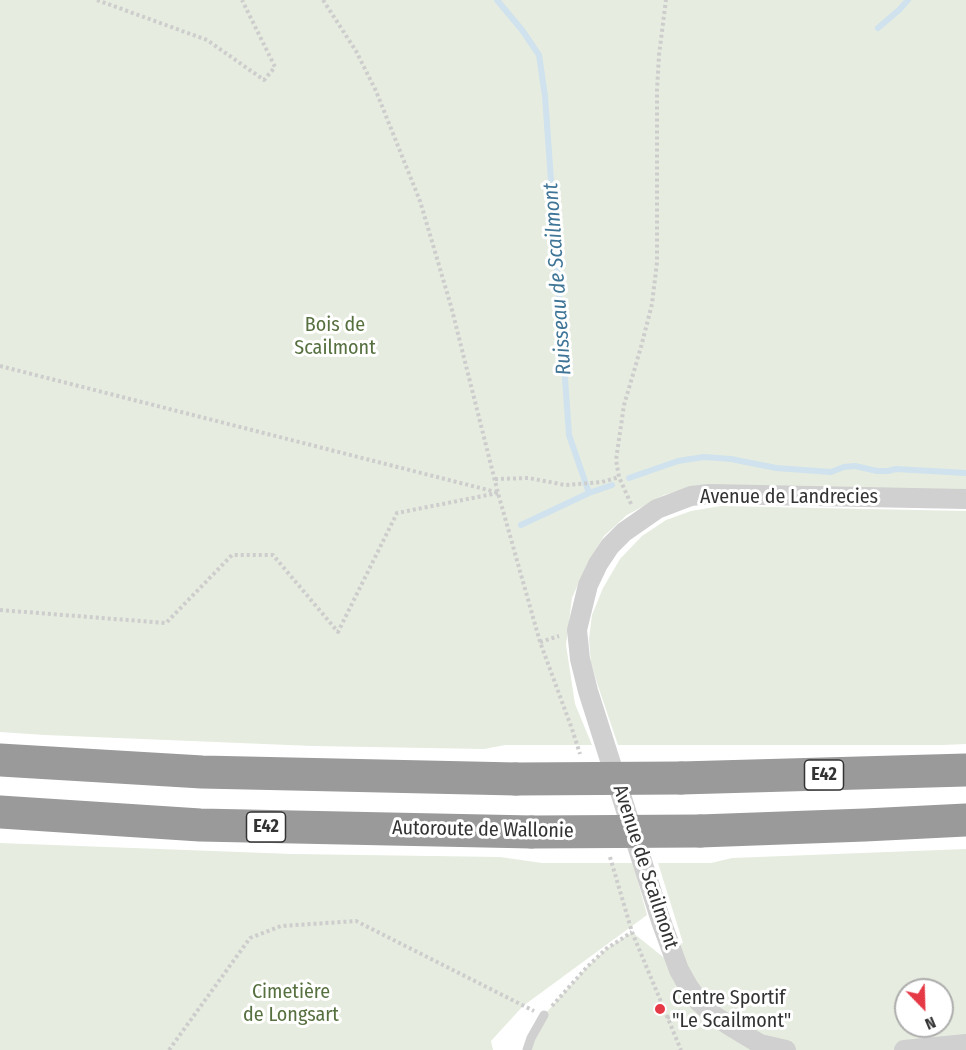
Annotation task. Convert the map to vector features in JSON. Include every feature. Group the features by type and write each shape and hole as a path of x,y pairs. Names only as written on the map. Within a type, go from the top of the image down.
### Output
{"highway":[{"name":"E42","path":"0,760 202,772 516,778 681,778 966,770"},
{"name":"Autoroute de Wallonie","path":"0,812 200,825 532,832 700,831 966,820"}],"street":[{"name":"Avenue de Landrecies","path":"577,630 588,585 610,546 624,532 657,509 691,496 709,494 966,499"},
{"name":"Avenue de Scailmont","path":"577,630 580,659 588,691 664,929 680,970 699,1002 715,1016 760,1044 786,1050"},
{"path":"904,1050 966,1044"}],"lane":[{"path":"526,1050 544,1015"}],"path":[{"path":"97,0 207,40 264,80 275,66 242,0"},
{"path":"323,0 356,51 376,91 420,201 451,306 498,493 540,642"},
{"path":"640,520 619,477 615,460 624,405 652,304 657,262 657,90 666,0"},
{"path":"0,366 498,493"},
{"path":"495,479 530,478 565,485 602,482 619,477"},
{"path":"0,610 166,623 231,555 273,555 338,632 397,513 498,493"},
{"path":"616,877 632,932 681,1050"},
{"path":"169,1050 250,938 281,926 356,921 544,1015 606,949 632,932"}],"green space":[{"name":"Bois de Scailmont","path":"0,0 966,0 966,499 691,487 664,495 627,515 604,536 587,564 572,598 566,645 575,704 592,745 505,745 484,749 313,746 0,732"},
{"path":"721,506 966,511 966,744 618,745 591,663 589,639 592,615 603,588 620,559 642,536 666,520 691,511"},
{"name":"Cimetière de Longsart","path":"0,843 292,854 500,857 542,863 633,863 647,915 523,1006 491,1041 493,1050 0,1050"},
{"path":"966,849 966,1050 527,1050 544,1015 606,949 632,932 678,969 670,946 683,943 658,863 711,863 732,858"}],"waterway":[{"name":"Ruisseau de Scailmont","path":"497,0 539,55 545,96 569,435 589,493 521,525"},
{"path":"878,28 908,0"},
{"path":"629,478 678,461 704,457 731,459 776,468 831,472 855,466 877,471 896,469 966,473"},
{"path":"589,493 612,485"}],"place":[{"name":"Centre Sportif \"Le Scailmont\"","path":"660,1009"}]}
